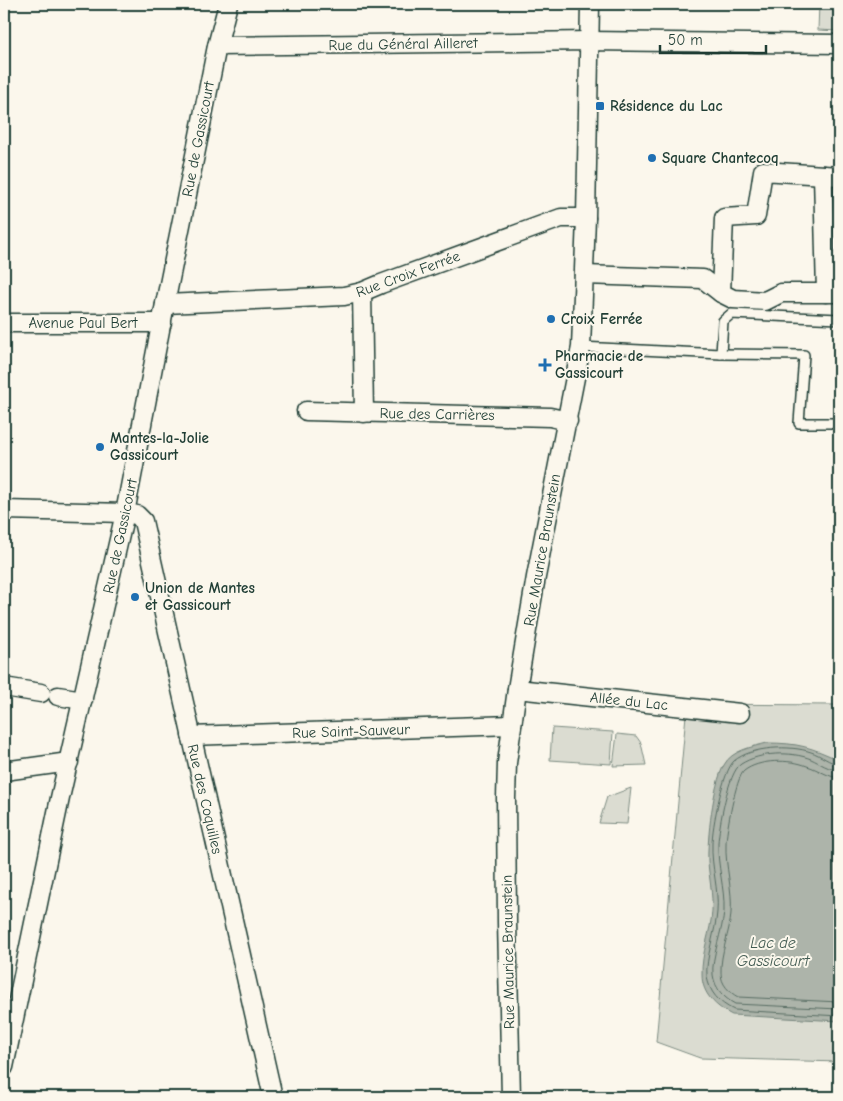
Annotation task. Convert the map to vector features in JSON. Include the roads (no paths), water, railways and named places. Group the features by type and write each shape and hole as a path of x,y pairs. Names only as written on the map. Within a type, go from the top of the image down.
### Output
{"street":[{"name":"Rue de Gassicourt","path":"4,1063 68,762 126,513 165,304 217,46 228,4"},
{"name":"Rue Maurice Braunstein","path":"511,1097 507,763 517,689 581,347 586,218 590,4"},
{"name":"Rue du Général Ailleret","path":"217,46 589,41 839,44"},
{"path":"584,275 704,280 721,293 733,298 765,301 781,293 832,293 831,175 763,171 756,216 724,218 721,293"},
{"name":"Rue Croix Ferrée","path":"165,304 344,296 362,292 561,218 586,218"},
{"path":"362,292 364,413"},
{"name":"Avenue Paul Bert","path":"4,323 162,323"},
{"name":"Rue des Carrières","path":"306,411 550,417 568,421"},
{"path":"4,510 126,513"},
{"name":"Rue des Coquilles","path":"126,513 137,515 143,521 273,1097"},
{"path":"4,687 82,700"},
{"name":"Allée du Lac","path":"517,689 740,713"},
{"name":"Rue Saint-Sauveur","path":"191,736 512,725"},
{"path":"4,771 68,762"}],"lane":[{"path":"721,354 723,320 731,314 839,319"},
{"path":"581,347 721,354 804,355 799,423 839,423"}],"water":[{"name":"Lac de Gassicourt","path":"767,743 804,747 839,760 839,1021 732,1015 715,1004 704,988 702,967 712,911 708,852 717,785 724,765 732,756 743,750"}],"place":[{"name":"Résidence du Lac","path":"600,106"},
{"name":"Square Chantecoq","path":"652,158"},
{"name":"Croix Ferrée","path":"551,319"},
{"name":"Pharmacie de Gassicourt","path":"545,365"},
{"name":"Mantes-la-Jolie Gassicourt","path":"100,447"},
{"name":"Union de Mantes et Gassicourt","path":"135,597"}]}
